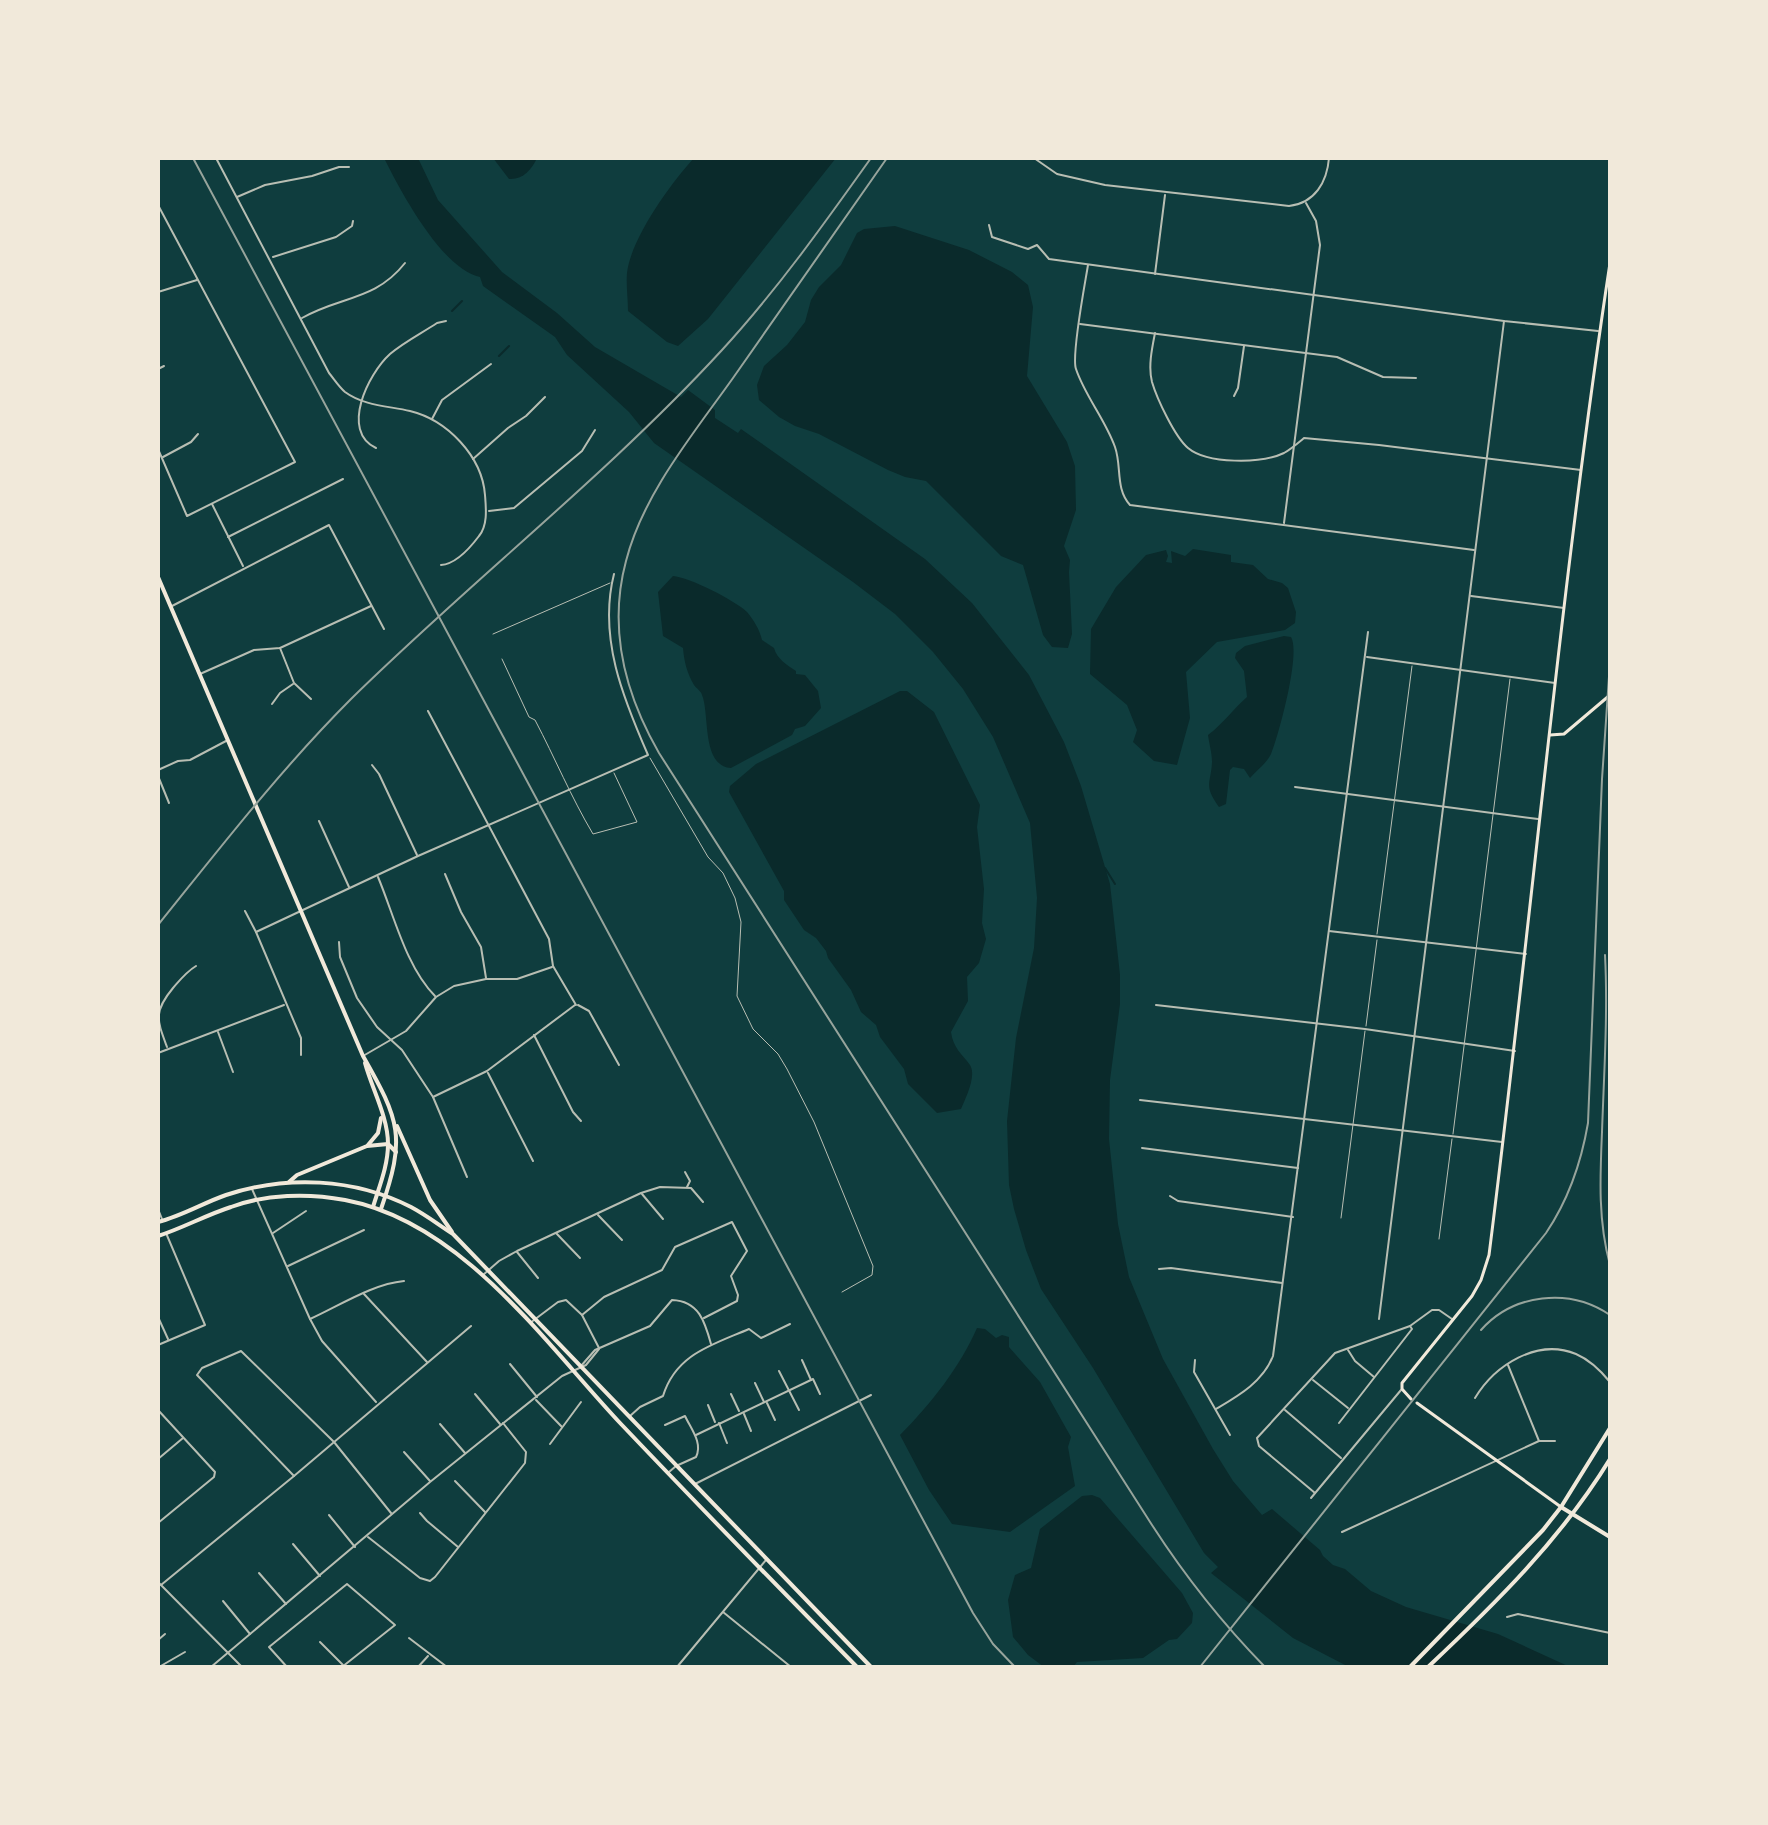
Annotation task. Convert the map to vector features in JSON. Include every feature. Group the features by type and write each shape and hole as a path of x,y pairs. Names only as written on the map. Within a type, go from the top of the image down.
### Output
{"main road":[{"path":"1411,1399 1402,1389 1402,1383 1476,1289 1487,1264 1515,1051 1565,608 1610,263"},
{"path":"158,577 363,1056 430,1200 466,1249 871,1667"},
{"path":"1550,735 1564,734 1610,695"},
{"path":"363,1056 388,1144 385,1168 373,1207"},
{"path":"367,1146 378,1133 381,1112"},
{"path":"381,1209 397,1153 395,1122"},
{"path":"289,1182 297,1175 367,1146 388,1144"},
{"path":"388,1144 397,1153"},
{"path":"161,1222 223,1196 251,1188 289,1182 342,1184 386,1196 420,1212 453,1234"},
{"path":"158,1236 256,1200 312,1196 342,1199 381,1209 416,1224 482,1276 857,1667"},
{"path":"1417,1403 1561,1507 1610,1537"},
{"path":"1410,1667 1543,1530 1561,1507 1610,1428"},
{"path":"1428,1667 1529,1568 1574,1515 1610,1459"}],"street":[{"path":"216,158 329,373 345,392 431,420 461,442 473,459 484,486 484,531 472,546 448,564 441,565"},
{"path":"1034,158 1057,174 1105,185 1289,206 1306,202 1325,181 1329,158"},
{"path":"237,197 265,185 349,167"},
{"path":"1155,274 1165,193"},
{"path":"1284,525 1320,245 1316,221 1306,202"},
{"path":"158,205 295,462 187,516 158,449"},
{"path":"161,222 166,221"},
{"path":"270,258 336,237 352,226 353,221"},
{"path":"989,225 992,237 1028,249 1037,245 1049,259 1504,321 1600,331"},
{"path":"302,318 323,306 368,294 395,275 405,263"},
{"path":"1088,265 1074,367 1116,450 1119,483 1123,498 1130,505 1209,518 1475,551"},
{"path":"158,292 198,280"},
{"path":"376,448 367,444 360,434 362,400 372,376 390,354 437,323 446,321"},
{"path":"1379,1319 1504,321"},
{"path":"1080,324 1307,352 1337,357 1383,377 1416,378"},
{"path":"1155,333 1152,381 1175,430 1191,450 1203,456 1237,461 1283,453 1304,438 1583,470"},
{"path":"1234,396 1244,345"},
{"path":"431,420 442,400 491,364"},
{"path":"158,369 164,366"},
{"path":"473,459 545,397"},
{"path":"486,511 514,508 582,451 595,430"},
{"path":"161,457 191,442 198,434"},
{"path":"228,537 343,479"},
{"path":"212,504 244,568"},
{"path":"171,607 329,525 384,629"},
{"path":"256,932 418,856 648,755 623,697 614,665 610,635 614,574"},
{"path":"1470,596 1565,608"},
{"path":"199,674 254,650 280,648 372,605"},
{"path":"1216,1409 1249,1388 1271,1362 1293,1217 1368,632"},
{"path":"280,648 294,683 311,699"},
{"path":"1365,657 1556,683"},
{"path":"272,704 280,693 294,683"},
{"path":"428,711 549,939 553,966 576,1005"},
{"path":"158,770 190,760 198,753 228,741"},
{"path":"372,765 418,856"},
{"path":"158,776 169,803"},
{"path":"1295,787 1540,820"},
{"path":"319,821 350,888"},
{"path":"445,874 461,912 481,947 486,979"},
{"path":"377,875 413,966 436,997"},
{"path":"245,911 301,1038 301,1055"},
{"path":"1329,931 1526,954"},
{"path":"339,942 340,957 357,998 433,1097 467,1177"},
{"path":"168,1049 159,1026 160,1004 187,971 196,966"},
{"path":"363,1056 393,1041 416,1022 436,997 454,986 486,979 517,979 553,966"},
{"path":"158,1053 286,1004"},
{"path":"433,1097 487,1071 576,1005 584,1006 589,1011 619,1065"},
{"path":"1156,1005 1365,1029 1515,1051"},
{"path":"218,1031 233,1072"},
{"path":"534,1035 573,1112 581,1121"},
{"path":"487,1071 533,1161"},
{"path":"1140,1100 1503,1142"},
{"path":"1142,1148 1299,1168"},
{"path":"685,1172 690,1181 686,1188"},
{"path":"482,1276 517,1251 641,1193 660,1187 686,1188 694,1191 703,1202"},
{"path":"251,1188 322,1341 377,1403"},
{"path":"641,1193 663,1219"},
{"path":"1170,1196 1178,1201 1293,1217"},
{"path":"158,1209 161,1222"},
{"path":"272,1234 306,1211"},
{"path":"597,1214 622,1240"},
{"path":"582,1315 604,1297 662,1270 675,1247 732,1222 747,1251 731,1276 737,1301 704,1318"},
{"path":"286,1266 364,1230"},
{"path":"555,1232 580,1258"},
{"path":"158,1345 205,1325 166,1233"},
{"path":"517,1251 538,1278"},
{"path":"1159,1269 1283,1283"},
{"path":"310,1319 364,1294 404,1281"},
{"path":"364,1294 427,1363"},
{"path":"529,1324 558,1302 566,1300 582,1315 599,1349"},
{"path":"211,1667 465,1453 581,1366 584,1359 650,1326 672,1300 686,1302 704,1318 711,1345"},
{"path":"1315,1493 1259,1446 1257,1438 1335,1353 1410,1326 1432,1310 1439,1310 1453,1320"},
{"path":"158,1317 169,1340"},
{"path":"629,1417 640,1407 663,1396 687,1357 749,1329 761,1338 790,1324"},
{"path":"242,1667 159,1584 294,1476 471,1326"},
{"path":"1339,1423 1412,1329 1410,1326"},
{"path":"1348,1349 1355,1361 1375,1377"},
{"path":"1475,1398 1486,1379 1524,1354 1544,1350 1576,1354 1592,1364 1610,1382"},
{"path":"294,1476 197,1375 202,1368 241,1351 334,1442 392,1514"},
{"path":"802,1360 820,1394"},
{"path":"1195,1360 1194,1372 1230,1435"},
{"path":"510,1364 562,1427"},
{"path":"1508,1364 1539,1441"},
{"path":"779,1371 799,1410"},
{"path":"1312,1379 1349,1410"},
{"path":"696,1435 812,1380"},
{"path":"755,1383 775,1420"},
{"path":"1311,1498 1402,1389"},
{"path":"367,1536 425,1581 435,1577 527,1460 526,1452 475,1394"},
{"path":"731,1394 751,1431"},
{"path":"694,1484 871,1395"},
{"path":"550,1444 581,1402"},
{"path":"708,1405 727,1443"},
{"path":"1284,1409 1342,1459"},
{"path":"158,1410 213,1467 214,1477 158,1523"},
{"path":"665,1425 685,1416 696,1435 699,1452 669,1473"},
{"path":"440,1424 465,1453"},
{"path":"158,1459 184,1437"},
{"path":"1342,1532 1539,1441 1555,1441"},
{"path":"404,1452 430,1482"},
{"path":"455,1481 486,1512"},
{"path":"420,1513 458,1548"},
{"path":"329,1515 355,1547"},
{"path":"293,1544 320,1576"},
{"path":"677,1667 767,1560"},
{"path":"259,1573 286,1604"},
{"path":"287,1667 269,1647 347,1584 395,1625 343,1666 320,1642"},
{"path":"223,1601 250,1634"},
{"path":"722,1611 791,1667"},
{"path":"1507,1617 1518,1614 1610,1633"},
{"path":"158,1640 165,1634"},
{"path":"409,1638 447,1667"},
{"path":"159,1667 185,1652"},
{"path":"418,1667 429,1655"}],"lane":[{"path":"493,634 612,582"},
{"path":"502,659 529,717 535,720 570,789 571,797 593,834 637,822 613,770"},
{"path":"1341,1218 1412,663"},
{"path":"1439,1239 1510,676"},
{"path":"648,755 708,857 723,873 735,898 741,922 737,996 753,1029 778,1054 814,1122 873,1266 872,1275 842,1292"}],"water":[{"path":"384,158 418,158 438,200 502,272 557,313 595,347 681,397 688,390 715,410 715,418 738,433 741,429 925,559 972,603 1029,675 1064,742 1081,786 1110,884 1120,975 1120,1004 1110,1080 1109,1139 1118,1224 1129,1277 1163,1359 1233,1481 1262,1515 1272,1509 1333,1565 1345,1569 1371,1591 1406,1607 1498,1634 1570,1667 1349,1667 1293,1638 1211,1573 1218,1567 1204,1553 1093,1368 1041,1289 1014,1209 1009,1185 1007,1121 1016,1038 1034,948 1037,898 1030,823 993,737 963,689 933,652 895,614 654,443 629,412 567,355 555,337 483,286 480,277 451,260 424,227"},
{"path":"493,158 537,158 526,173 509,179"},
{"path":"694,158 836,158 708,319 678,346 667,342 628,311 627,273 644,228"},
{"path":"895,226 969,250 1012,272 1028,285 1033,307 1027,376 1067,442 1075,466 1076,510 1064,546 1070,560 1072,634 1068,648 1052,647 1043,635 1023,565 1001,556 926,481 888,470 819,434 795,426 759,400 757,385 764,366 787,345 805,322 811,300 841,265 857,233 864,229"},
{"path":"1193,549 1231,555 1231,562 1253,565 1268,579 1288,588 1296,612 1295,623 1285,630 1217,642 1186,672 1190,718 1177,765 1154,761 1133,742 1137,730 1127,705 1090,674 1091,629 1116,587 1146,555 1166,550 1166,562 1172,563 1171,551 1185,556"},
{"path":"673,576 701,585 741,607 754,621 762,640 774,648 780,659 796,674 805,675 818,691 821,708 805,726 731,768 721,765 711,749 702,695 689,676 683,648 663,636 658,592"},
{"path":"1291,637 1293,659 1271,754 1250,778 1244,769 1233,767 1230,770 1226,804 1219,807 1209,789 1212,762 1208,735 1247,697 1244,671 1235,658 1236,653 1245,646"},
{"path":"900,691 907,691 934,712 980,805 977,827 984,889 982,923 986,939 979,963 967,977 968,1001 951,1032 956,1047 970,1065 971,1081 961,1109 937,1113 908,1084 904,1069 880,1037 876,1025 861,1012 826,951 816,938 804,930 784,900 784,891 729,792 730,786 756,764"},
{"path":"977,1328 985,1329 996,1338 1002,1335 1009,1337 1009,1347 1040,1382 1071,1437 1068,1447 1075,1486 1010,1532 952,1524 929,1490 900,1435 943,1385"},
{"path":"1082,1496 1100,1498 1182,1593 1193,1613 1192,1623 1177,1639 1169,1640 1143,1658 1077,1662 1073,1667 1044,1667 1028,1655 1013,1637 1008,1600 1015,1575 1031,1568 1040,1529"}],"waterway":[{"path":"452,311 462,301"},
{"path":"499,356 509,346"},
{"path":"1105,868 1115,884"}],"railway":[{"path":"193,158 973,1613 993,1644 1015,1667"},
{"path":"158,925 276,781 351,699 633,441 722,350 781,280 871,158"},
{"path":"887,158 686,442 644,512 626,561 621,586 620,636 629,684 659,753 1152,1525 1205,1599 1265,1667"},
{"path":"1200,1667 1546,1233 1568,1194 1588,1123 1602,779 1610,662"},
{"path":"1605,955 1601,1199 1603,1232 1610,1265"},
{"path":"1481,1330 1509,1309 1542,1298 1577,1300 1610,1315"}]}
